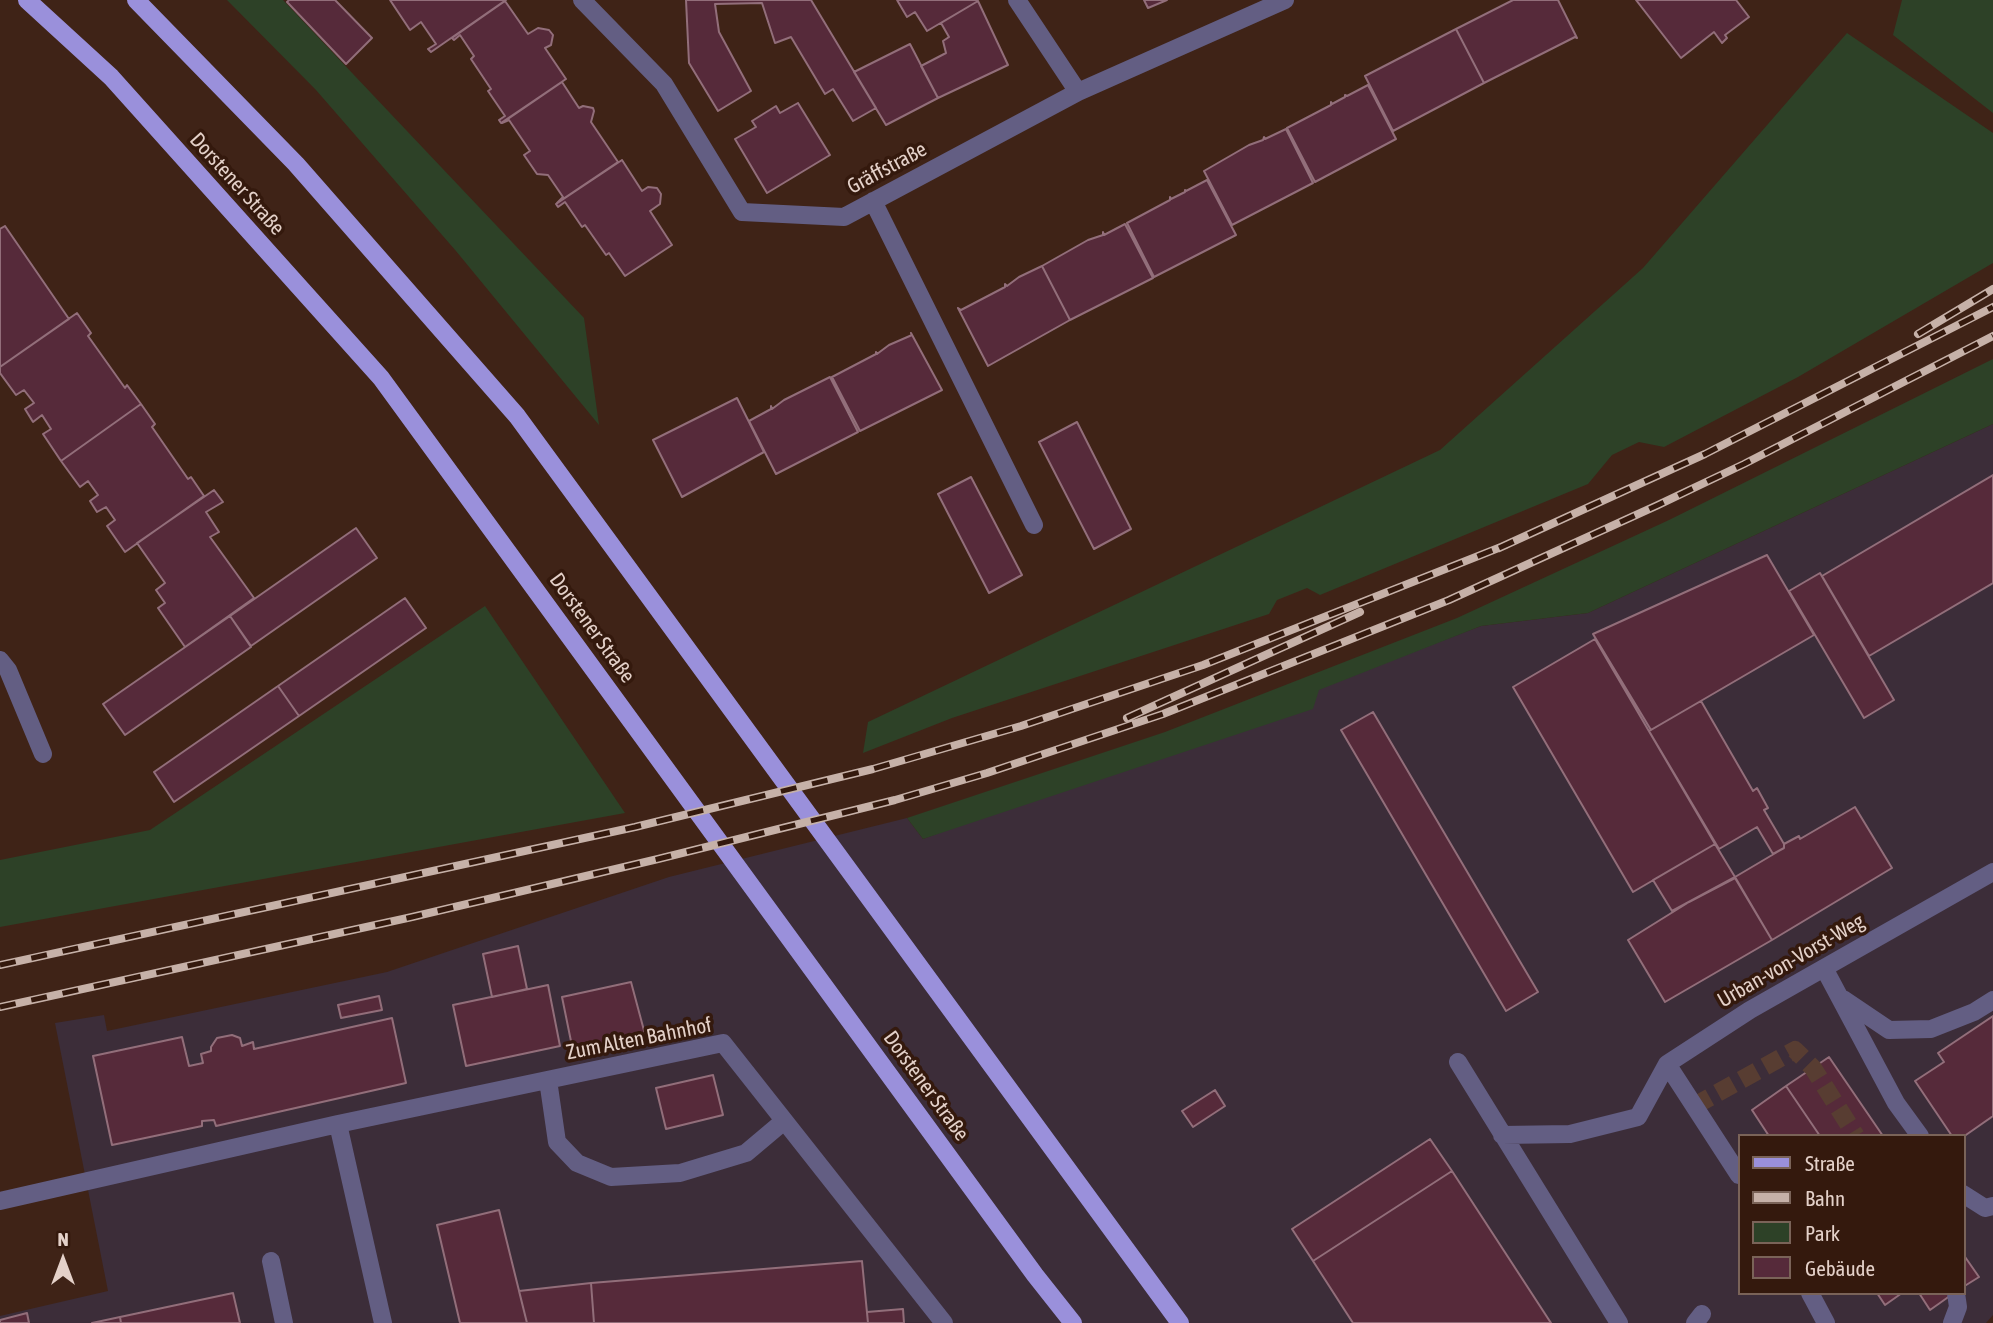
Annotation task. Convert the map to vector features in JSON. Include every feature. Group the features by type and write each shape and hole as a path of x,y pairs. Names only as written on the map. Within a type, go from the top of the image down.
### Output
{"main road":[{"name":"Dorstener Straße","path":"27,0 111,77 381,378 1035,1275 1073,1323"},
{"path":"136,0 296,164 517,416 1180,1323"}],"street":[{"name":"Gräffstraße","path":"582,0 664,84 742,212 844,217 1079,92 1285,0"},
{"path":"1017,0 1079,92"},
{"path":"873,201 1034,525"},
{"path":"0,660 8,670 43,754"},
{"name":"Urban-von-Vorst-Weg","path":"1502,1135 1570,1134 1638,1117 1667,1064 1750,1010 1993,872"},
{"path":"1824,968 1896,1103 1919,1134"},
{"path":"1840,997 1889,1030 1931,1029 1974,1012 1993,1000"},
{"name":"Zum Alten Bahnhof","path":"0,1201 338,1124 723,1043 944,1323"},
{"path":"1458,1062 1619,1323"},
{"path":"1667,1064 1738,1173"},
{"path":"548,1080 558,1142 577,1163 611,1177 680,1173 746,1153 785,1121"},
{"path":"338,1124 383,1323"},
{"path":"1965,1195 1985,1208 1993,1206"},
{"path":"271,1261 284,1323"},
{"path":"1811,1295 1826,1323"},
{"path":"1952,1323 1958,1307 1956,1295"}],"shaded area":[{"path":"1993,424 1993,1315 1986,1323 0,1323 0,1316 108,1291 55,1023 104,1015 107,1031 387,972 669,877 907,818 923,839 1481,626 1588,613"}],"green space":[{"path":"227,0 283,0 584,318 599,425 456,251 316,90"},
{"path":"1902,0 1993,0 1993,113 1893,35"},
{"path":"1847,33 1993,133 1993,263 1798,377 1664,447 1639,442 1612,455 1588,484 1320,595 1307,588 1277,600 1269,614 952,718 863,753 868,722 1440,450 1643,268"},
{"path":"1993,359 1993,424 1588,613 1481,626 1319,690 1313,709 923,839 907,818 1165,732 1457,618 1669,520"},
{"path":"485,606 625,813 0,927 0,860 150,830"}],"building":[{"path":"335,0 372,38 346,64 287,2"},
{"path":"390,0 506,0 431,52 428,49 436,44 421,22 410,30"},
{"path":"686,0 811,0 876,108 853,121 833,89 825,94 791,37 775,43 762,3 715,4 719,32 751,91 718,111 689,63"},
{"path":"897,0 978,1 927,31 915,12 907,17"},
{"path":"1144,0 1167,0 1148,8"},
{"path":"1513,0 1558,0 1577,38 1484,83 1456,29"},
{"path":"1636,0 1736,0 1749,17 1725,35 1727,38 1722,43 1714,32 1681,58"},
{"path":"505,1 528,34 538,28 549,30 553,35 551,45 545,48 566,79 501,123 499,120 505,116 471,59 474,56 460,35 454,40 452,38"},
{"path":"978,1 1008,65 938,98 921,66 946,53 943,41 949,37 941,23"},
{"path":"1456,29 1484,83 1393,131 1365,76"},
{"path":"910,44 938,98 886,125 854,72"},
{"path":"562,82 579,108 593,108 591,122 618,162 557,203 563,197 548,175 537,174 524,155 530,151 509,120 502,123"},
{"path":"1368,85 1396,139 1315,182 1287,128 1331,105 1331,102 1332,104"},
{"path":"798,103 830,155 767,193 735,139 756,127 752,121 776,106 780,113"},
{"path":"1286,129 1313,183 1232,225 1204,171 1263,140 1264,137 1265,139"},
{"path":"622,160 642,191 648,187 657,188 661,194 660,204 650,211 672,245 625,276 585,225 582,227 565,202 558,207 556,204"},
{"path":"1207,180 1236,235 1154,277 1127,223 1170,200 1170,197 1171,199"},
{"path":"1125,224 1153,278 1070,320 1042,266 1088,240 1103,235 1103,232 1104,235"},
{"path":"5,226 69,319 0,367 0,229"},
{"path":"1042,266 1070,320 988,366 958,308 961,310"},
{"path":"77,313 91,333 88,336 125,388 127,385 141,404 61,461 43,434 51,429 42,415 33,422 25,409 34,403 24,390 16,395 0,373 0,367"},
{"path":"911,333 942,390 860,431 832,377 912,335"},
{"path":"830,377 858,432 776,474 749,421 771,409 771,406 772,409"},
{"path":"737,398 764,452 682,497 653,440"},
{"path":"141,404 155,424 152,427 188,479 191,477 204,496 125,552 107,526 115,520 106,507 97,512 90,501 98,495 88,481 80,487 61,461"},
{"path":"1077,422 1131,529 1094,549 1039,442"},
{"path":"1993,475 1993,583 1869,656 1822,576"},
{"path":"971,477 1022,575 989,593 938,494"},
{"path":"214,490 223,502 206,512 219,532 210,537 254,598 185,647 158,608 165,603 156,590 165,583 137,543"},
{"path":"356,528 377,558 251,646 230,616"},
{"path":"1767,555 1814,635 1651,730 1593,634"},
{"path":"1820,573 1894,700 1864,718 1789,591"},
{"path":"405,598 426,628 299,716 278,686"},
{"path":"230,616 251,647 125,735 103,704"},
{"path":"1595,639 1715,844 1633,892 1513,687"},
{"path":"278,686 299,716 174,802 154,772"},
{"path":"1701,701 1753,791 1757,788 1768,808 1764,810 1784,844 1784,848 1773,854 1757,827 1719,849 1649,731"},
{"path":"1373,712 1538,992 1506,1011 1341,730"},
{"path":"1855,807 1892,868 1772,940 1735,877 1784,848 1784,844 1799,836 1800,839"},
{"path":"1715,844 1735,877 1672,911 1653,880"},
{"path":"1735,878 1772,940 1665,1002 1628,940 1689,902"},
{"path":"518,946 527,989 492,997 483,954"},
{"path":"631,982 646,1038 574,1056 562,997"},
{"path":"548,985 560,1046 466,1066 453,1005"},
{"path":"379,996 382,1010 341,1018 338,1005"},
{"path":"1993,1016 1993,1116 1965,1136 1951,1134 1915,1081 1944,1062 1938,1053"},
{"path":"392,1018 406,1083 216,1126 214,1120 202,1121 202,1126 112,1145 93,1056 182,1037 189,1066 203,1063 201,1054 211,1051 217,1038 232,1035 240,1038 242,1046 253,1042 254,1049"},
{"path":"1829,1057 1882,1134 1819,1134 1786,1086"},
{"path":"713,1075 723,1115 666,1129 656,1088"},
{"path":"1786,1086 1819,1134 1768,1134 1752,1110"},
{"path":"1215,1090 1225,1106 1193,1127 1182,1111"},
{"path":"1430,1139 1452,1171 1313,1261 1292,1229"},
{"path":"1452,1171 1551,1323 1353,1323 1313,1261"},
{"path":"499,1210 527,1323 460,1323 437,1225"},
{"path":"1965,1257 1979,1277 1965,1286"},
{"path":"862,1261 868,1323 594,1323 591,1283"},
{"path":"591,1283 594,1323 527,1323 519,1291"},
{"path":"233,1293 240,1323 121,1323 120,1317"},
{"path":"1878,1295 1899,1295 1885,1305"},
{"path":"1920,1295 1951,1295 1930,1310"},
{"path":"903,1309 904,1323 868,1323 867,1312"},
{"path":"27,1313 29,1323 0,1323 0,1320"},
{"path":"120,1317 121,1323 92,1323"}],"tunnel":[{"path":"1694,1106 1795,1050 1813,1068 1855,1134"}],"railway":[{"path":"1918,334 1993,289"},
{"path":"1499,548 1705,454 1993,307"},
{"path":"0,1007 412,917 895,800 987,773 1163,714 1449,600 1658,505 1744,464 1993,336"},
{"path":"0,965 635,827 873,769 1021,726 1203,665 1506,545"},
{"path":"1127,718 1360,612"}]}
